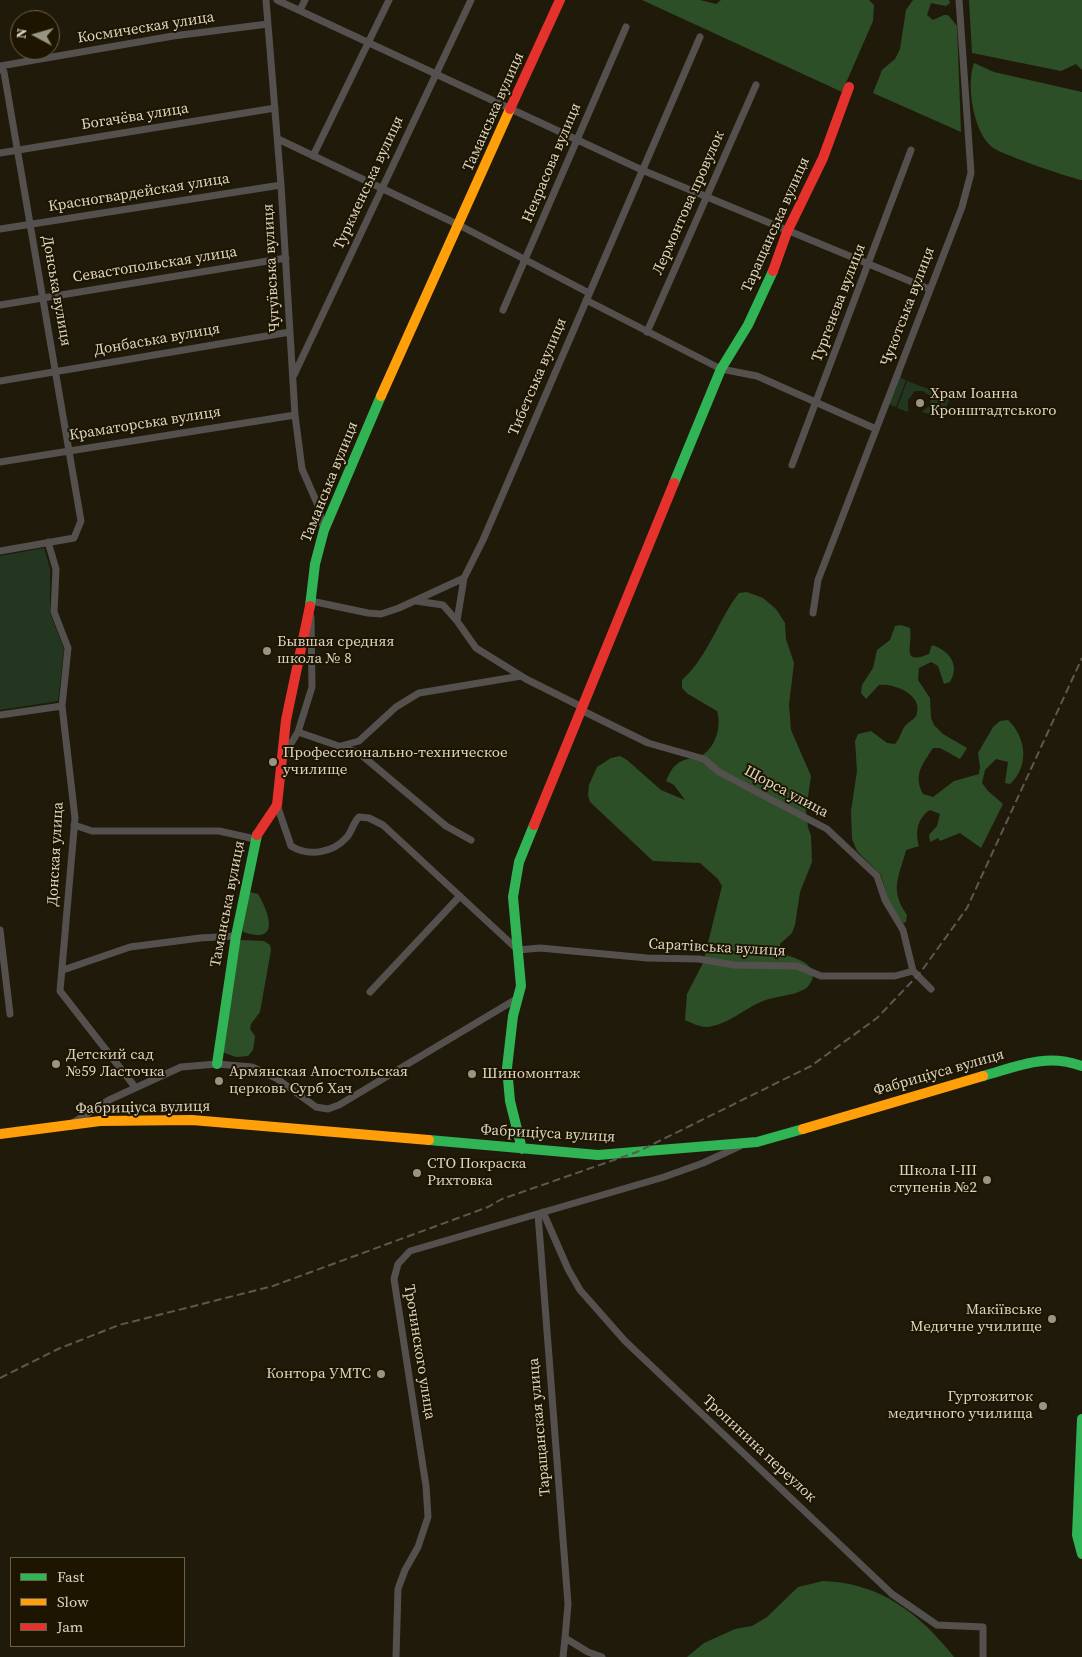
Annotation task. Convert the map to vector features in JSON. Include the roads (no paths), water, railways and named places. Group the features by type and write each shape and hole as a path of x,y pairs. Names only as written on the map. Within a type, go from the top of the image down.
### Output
{"street":[{"name":"Чугуївська вулиця","path":"266,0 278,139 295,415 302,469 317,503 324,530"},
{"path":"277,0 437,72 642,170 787,232 930,289"},
{"path":"300,10 305,0"},
{"path":"313,156 390,0"},
{"name":"Туркменська вулиця","path":"293,377 471,0"},
{"name":"Таманська вулиця","path":"217,1064 236,936 255,839 277,804 286,720 311,601 315,564 324,530 385,386 560,0"},
{"name":"Чукотська вулиця","path":"813,613 818,580 962,207 970,173 959,0"},
{"name":"Космическая улица","path":"0,67 173,36 268,24"},
{"name":"Некрасова вулиця","path":"503,310 626,27"},
{"name":"Тибетська вулиця","path":"457,621 464,578 483,540 700,37"},
{"name":"Донська вулиця","path":"0,67 4,72 18,150 81,521 74,538 48,542"},
{"name":"Лермонтова провулок","path":"647,332 756,85"},
{"name":"Таращанська вулиця","path":"522,1149 510,1102 507,1068 513,1016 521,986 513,897 519,862 721,370 748,325 776,263 787,232 822,158 849,87"},
{"name":"Богачёва улица","path":"0,153 275,108"},
{"path":"278,139 459,225 525,259 647,332 721,370 757,376 876,429"},
{"name":"Тургенєва вулиця","path":"792,465 911,150"},
{"name":"Красногвардейская улица","path":"0,229 281,184"},
{"name":"Севастопольская улица","path":"0,305 286,258"},
{"name":"Донбаська вулиця","path":"0,381 290,332"},
{"name":"Краматорська вулиця","path":"0,462 295,415"},
{"path":"0,551 48,542"},
{"name":"Донская улица","path":"48,542 56,569 54,612 68,648 62,706 72,789 74,825 60,991 134,1088"},
{"path":"282,758 298,732 312,687 311,601 381,614 416,601 464,578"},
{"name":"Щорса улица","path":"416,601 443,605 476,648 521,676 648,742 704,759 719,772 828,829 877,876 885,900 903,930 913,971 931,990"},
{"path":"341,746 359,742 396,707 419,693 521,676"},
{"path":"0,715 62,706"},
{"path":"298,732 359,754 446,826 471,840"},
{"path":"277,804 291,846 297,849 317,852 334,848 349,835 359,817 369,818 383,825 518,950"},
{"path":"74,825 92,831 219,831 255,839"},
{"path":"370,992 460,896"},
{"path":"0,930 10,1014"},
{"path":"63,970 130,947 164,941 236,936"},
{"name":"Саратівська вулиця","path":"518,950 540,948 647,958 699,959 734,965 798,966 821,976 895,976 913,971"},
{"path":"70,1124 109,1100 181,1067 217,1064 252,1067 276,1078 316,1107 328,1109 339,1105 518,998"},
{"name":"Фабриціуса вулиця","path":"0,1134 100,1121 192,1120 598,1155 757,1142 1041,1059 1068,1061 1081,1067"},
{"name":"Трочинского улица","path":"396,1657 398,1589 405,1570 418,1547 428,1517 426,1486 394,1279 398,1264 410,1251 664,1177 703,1163 746,1143"},
{"name":"Таращанская улица","path":"540,1213 568,1604 563,1657"},
{"name":"Тропинина переулок","path":"540,1213 580,1290 626,1341 892,1594 937,1625 982,1627 983,1657"},
{"path":"1082,1420 1080,1519 1077,1535 1082,1554"},
{"path":"565,1638 588,1652 602,1657"}],"railway":[{"path":"0,1378 58,1349 119,1325 273,1286 488,1207 502,1199 637,1152 811,1066 877,1018 920,973 967,908 1082,658"}],"place":[{"name":"Храм Іоанна Кронштадтського","path":"920,403"},
{"name":"Бывшая средняя школа № 8","path":"267,651"},
{"name":"Профессионально-техническое училище","path":"273,762"},
{"name":"Детский сад №59 Ласточка","path":"56,1064"},
{"name":"Шиномонтаж","path":"472,1074"},
{"name":"Армянская Апостольская церковь Сурб Хач","path":"219,1081"},
{"name":"СТО Покраска Рихтовка","path":"417,1173"},
{"name":"Школа I-III ступенів №2","path":"987,1180"},
{"name":"Макіївське Медичне училище","path":"1052,1319"},
{"name":"Контора УМТС","path":"381,1374"},
{"name":"Гуртожиток медичного училища","path":"1043,1406"}]}
